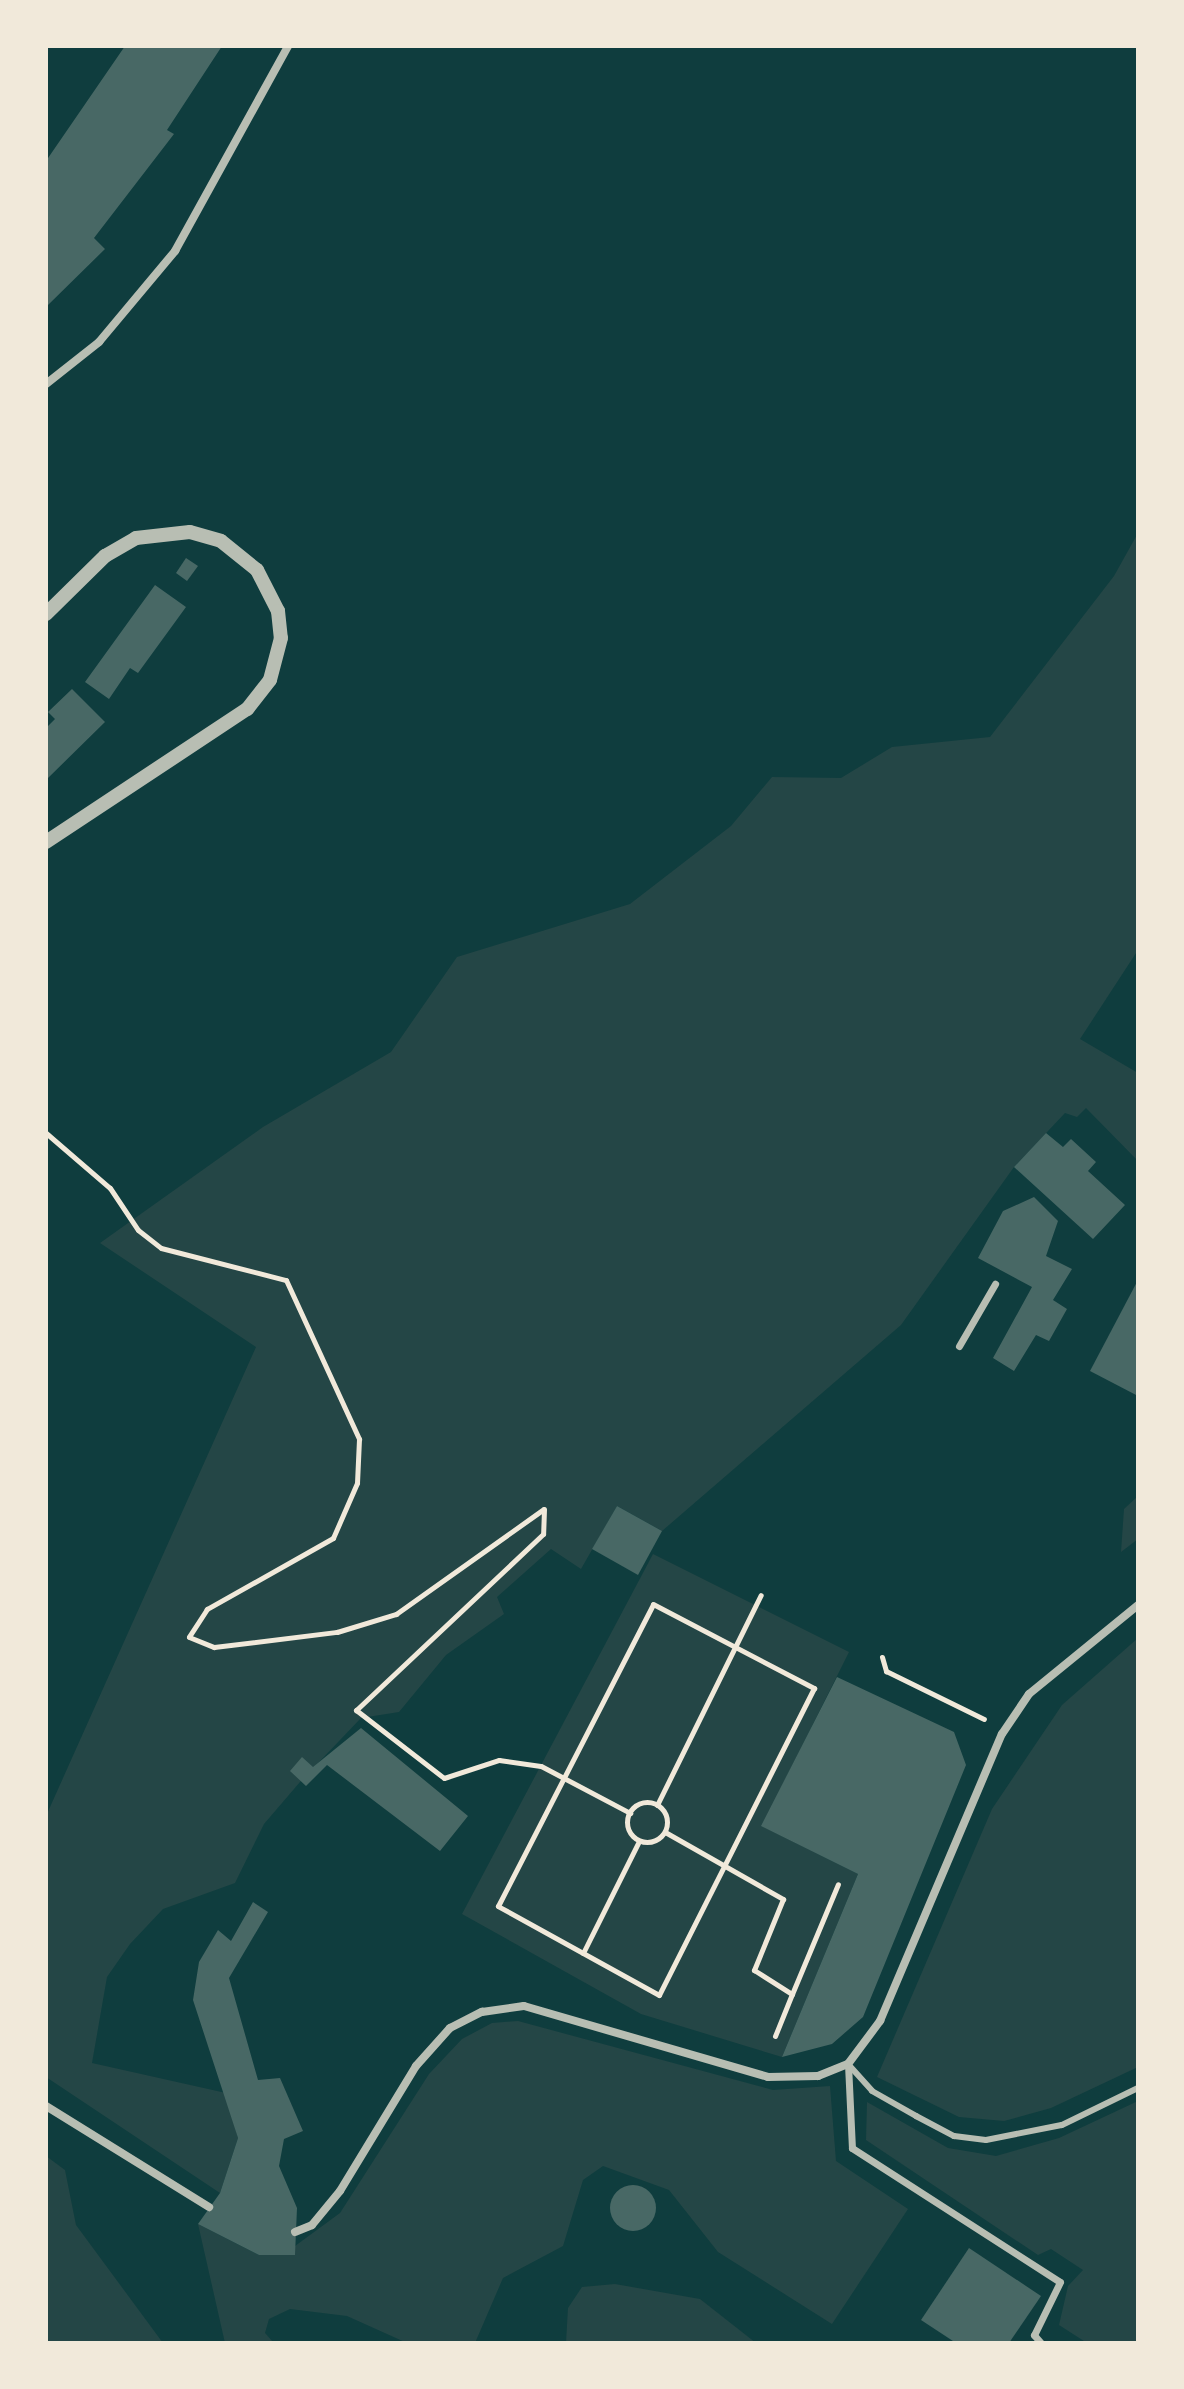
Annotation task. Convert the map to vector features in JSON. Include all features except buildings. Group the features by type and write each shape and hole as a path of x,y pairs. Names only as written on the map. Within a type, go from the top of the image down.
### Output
{"street":[{"path":"46,384 99,342 175,251 288,46"},
{"path":"46,614 105,556 136,538 190,532 221,541 257,570 278,611 281,638 270,680 247,709 46,842"},
{"path":"959,1346 995,1284"},
{"path":"295,2232 312,2225 340,2191 416,2066 450,2028 482,2012 524,2006 768,2077 818,2076 848,2064 869,2046 1002,1734 1029,1694 1138,1605"},
{"path":"848,2064 852,2148 1060,2282 1034,2335 1041,2343"},
{"path":"46,2106 209,2207"}],"lane":[{"path":"848,2064 872,2091 916,2116 954,2136 986,2140 1062,2125 1138,2088"}],"path":[{"path":"46,1133 110,1188 138,1230 161,1248 286,1280 359,1439 357,1483 333,1538 207,1609 189,1637 214,1647 337,1632 396,1614 544,1509 543,1534 356,1710 444,1778 499,1760 564,1777 630,1813"},
{"path":"761,1595 657,1805 665,1832 783,1899 754,1970 792,1994"},
{"path":"653,1604 735,1647 814,1688 659,1995 498,1906 653,1604"},
{"path":"882,1657 886,1671 984,1719"},
{"path":"639,1841 630,1833 630,1813 637,1805 657,1805"},
{"path":"583,1953 639,1841 665,1832"},
{"path":"775,2036 838,1884"}],"shaded area":[{"path":"1138,533 1138,950 1080,1039 1138,1073 1138,1161 1086,1108 1077,1117 1065,1113 1014,1167 901,1325 662,1531 617,1506 581,1569 551,1549 497,1597 504,1614 446,1655 399,1712 361,1718 300,1782 264,1824 235,1883 163,1909 130,1944 107,1977 92,2063 226,2093 238,2138 220,2193 46,2077 46,1816 256,1347 100,1243 263,1127 391,1052 457,957 630,904 731,826 772,777 841,778 892,747 990,737 1114,576"},
{"path":"1138,1496 1138,1539 1121,1552 1124,1509"},
{"path":"653,1554 849,1652 762,1826 858,1874 782,2057 641,2014 462,1914"},
{"path":"1138,1638 1138,2067 1051,2108 1004,2121 959,2117 877,2077 992,1809 1062,1705"},
{"path":"518,2021 773,2090 830,2086 836,2161 908,2209 832,2324 718,2252 669,2190 603,2166 583,2180 563,2246 503,2278 475,2343 407,2343 347,2316 290,2309 269,2319 265,2333 274,2343 225,2343 198,2224 259,2255 295,2255 295,2246 340,2213 429,2074 462,2039 492,2023"},
{"path":"1138,2101 1138,2343 1087,2343 1059,2325 1068,2286 1083,2270 1051,2249 1038,2255 866,2140 867,2102 948,2148 996,2156 1059,2138"},
{"path":"46,2156 65,2170 76,2225 163,2343 46,2343"},
{"path":"615,2284 700,2299 756,2343 566,2343 568,2308 582,2287"}]}
